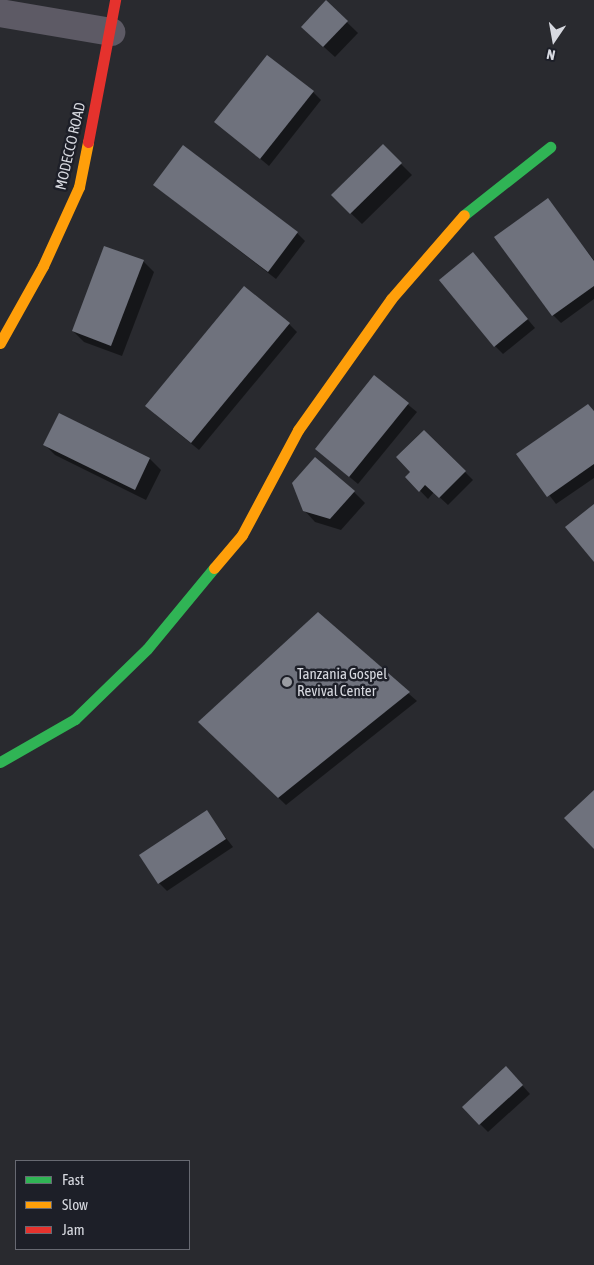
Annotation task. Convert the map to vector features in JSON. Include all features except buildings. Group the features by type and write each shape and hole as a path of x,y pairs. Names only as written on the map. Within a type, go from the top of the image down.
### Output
{"street":[{"name":"MODECCO ROAD","path":"0,343 43,266 79,187 112,32 115,0"},
{"path":"0,13 112,32"},
{"path":"0,762 75,719 148,649 242,535 298,430 391,299 472,206 550,147"}],"traffic: fast":[{"path":"464,215 550,147"},
{"path":"0,762 75,719 147,649 214,568"}],"traffic: slow":[{"path":"0,343 43,266 79,187 88,142"},
{"path":"214,568 242,535 298,430 391,299 464,215"}],"traffic: jam":[{"path":"88,142 115,0"}],"place":[{"name":"Tanzania Gospel Revival Center","path":"287,682"}]}
